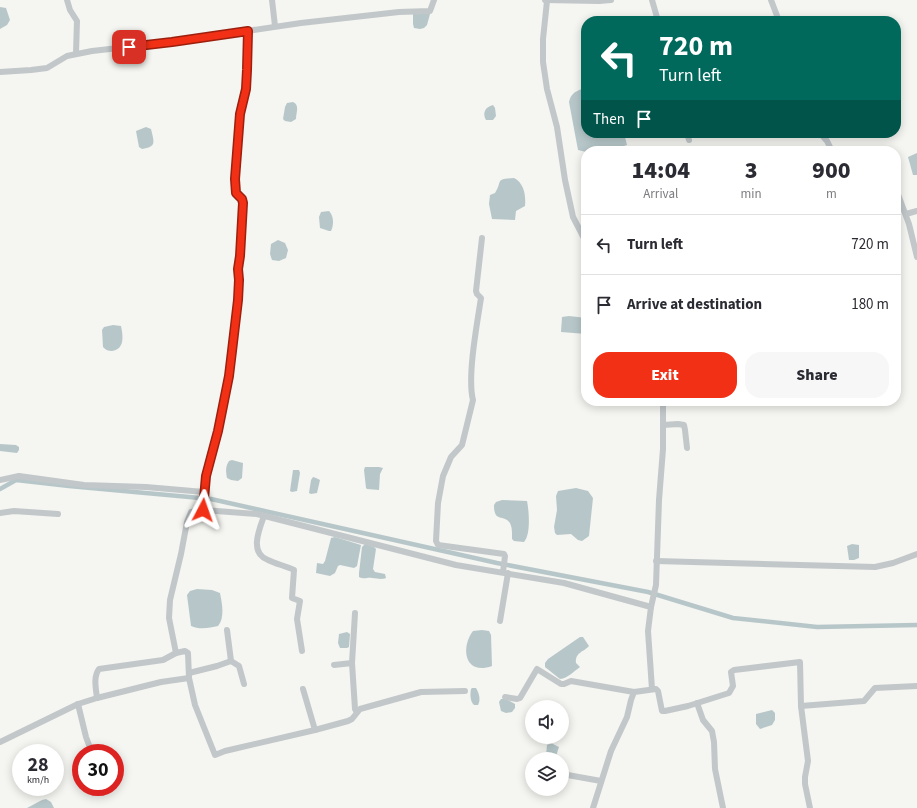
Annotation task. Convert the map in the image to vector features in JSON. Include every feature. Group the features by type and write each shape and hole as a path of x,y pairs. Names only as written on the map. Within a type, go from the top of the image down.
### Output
{"street":[{"path":"67,0 70,10 77,21 76,54"},
{"path":"272,0 275,26"},
{"path":"0,72 47,68 66,56 115,47 172,42 275,26 400,12 430,11 434,0"},
{"path":"581,232 573,217 565,180 557,127 547,89 543,62 546,0 611,0"},
{"path":"652,0 657,16"},
{"path":"771,0 777,16"},
{"path":"203,507 206,476 229,376 238,300 238,269 243,203 242,199 236,193 235,179 240,114 246,89 248,31"},
{"path":"901,202 906,214 917,257"},
{"path":"906,214 917,210"},
{"path":"482,238 476,291 481,298 472,368 471,396 473,400 462,445 452,457 442,476 438,503 436,541 438,545 504,554 505,569 500,621"},
{"path":"652,689 648,630 651,606 656,585 659,500 663,449 663,406"},
{"path":"663,425 678,424 684,426 687,448"},
{"path":"0,480 19,476 84,485 146,487 204,494"},
{"path":"176,653 169,618 170,600 187,522 191,512 203,507 257,514 456,565 505,569 651,606"},
{"path":"0,513 14,511 58,514"},
{"path":"264,516 259,531 257,548 259,554 266,560 294,570 292,598 300,601 297,619 302,651"},
{"path":"656,561 874,567 893,564 917,554"},
{"path":"354,613 352,663 355,709 357,712"},
{"path":"227,630 231,661"},
{"path":"97,698 95,680 96,672 99,669 164,660 176,653 186,651 188,653 189,675 195,705 215,755 225,751 315,730 352,719 360,709 421,692 465,691"},
{"path":"0,742 78,704 189,675 231,661"},
{"path":"231,661 239,666 244,684"},
{"path":"505,697 520,698 537,669 561,684 571,681 634,692 652,689 658,690 662,710 665,711 697,704 729,693 733,686 731,672 734,670 800,662 801,706 808,761 805,777 810,808"},
{"path":"334,665 352,663"},
{"path":"801,706 864,701 875,688 917,686"},
{"path":"303,689 315,730"},
{"path":"594,808 611,751 627,718 634,692"},
{"path":"78,704 89,744"},
{"path":"697,704 703,720 712,731 715,769 723,808"},
{"path":"569,775 601,781"}],"shaded area":[{"path":"0,7 6,8 10,20 7,25 0,29"},
{"path":"429,12 430,14 427,25 420,29 414,28 413,13"},
{"path":"581,89 581,138 625,138 627,145 581,146 581,151 578,150 569,102 573,94"},
{"path":"293,102 297,107 296,119 291,122 285,121 283,119 285,107 287,103"},
{"path":"493,105 496,116 493,120 486,120 484,113 488,107"},
{"path":"146,127 151,129 153,143 150,147 142,149 139,147 136,131"},
{"path":"917,153 917,175 913,175 908,157"},
{"path":"514,178 520,183 524,190 525,206 516,211 515,220 492,219 489,204 490,195 495,193 501,180"},
{"path":"329,211 332,215 333,221 331,231 320,228 319,217 321,212"},
{"path":"278,240 285,243 288,250 286,258 279,261 272,260 270,254 271,244"},
{"path":"562,317 581,317 581,334 561,332"},
{"path":"113,325 121,326 122,342 119,348 111,351 103,347 102,330 104,327"},
{"path":"0,444 16,445 19,447 19,450 17,453 0,451"},
{"path":"232,460 243,463 242,478 238,481 227,478 227,465 229,461"},
{"path":"365,467 383,468 380,474 379,490 366,488"},
{"path":"293,470 299,470 300,473 297,491 292,492 290,491"},
{"path":"313,477 320,480 317,493 311,494 309,493 311,480"},
{"path":"576,488 588,491 593,498 589,536 582,541 578,540 571,534 557,535 554,527 557,510 556,496 558,491"},
{"path":"502,500 527,501 529,528 524,542 514,541 512,539 512,528 508,520 498,517 495,514 494,505 496,502"},
{"path":"335,537 361,545 357,566 354,568 340,565 335,573 330,576 316,573 317,563 323,564 331,538"},
{"path":"365,544 376,549 373,569 375,572 385,574 386,578 359,577 362,547"},
{"path":"852,544 859,545 859,558 849,560 847,546"},
{"path":"197,589 212,590 220,593 222,619 218,626 201,628 191,626 187,595 190,591"},
{"path":"473,631 489,631 491,635 492,666 483,668 476,667 471,664 466,652 469,638"},
{"path":"347,632 350,634 349,647 340,648 338,643 339,634"},
{"path":"580,637 583,637 589,646 578,654 576,663 580,667 568,676 560,679 545,667 545,663 548,659"},
{"path":"472,688 476,688 478,692 478,705 474,705 471,700 470,693"},
{"path":"501,699 506,699 515,704 515,708 512,712 506,713 501,711 499,702"},
{"path":"772,710 775,713 775,720 772,725 760,729 756,724 756,714"},
{"path":"553,744 559,747 557,752 546,752 547,745"},
{"path":"46,799 51,802 54,808 27,808 42,800"}],"waterway":[{"path":"0,489 16,480 211,499 497,563 648,592 733,618 817,627 917,625"}],"route":[{"path":"129,47 248,31 246,89 240,114 235,179 236,193 242,199 243,203 240,256 238,266 238,300 229,376 211,461 206,476 203,510"}]}
